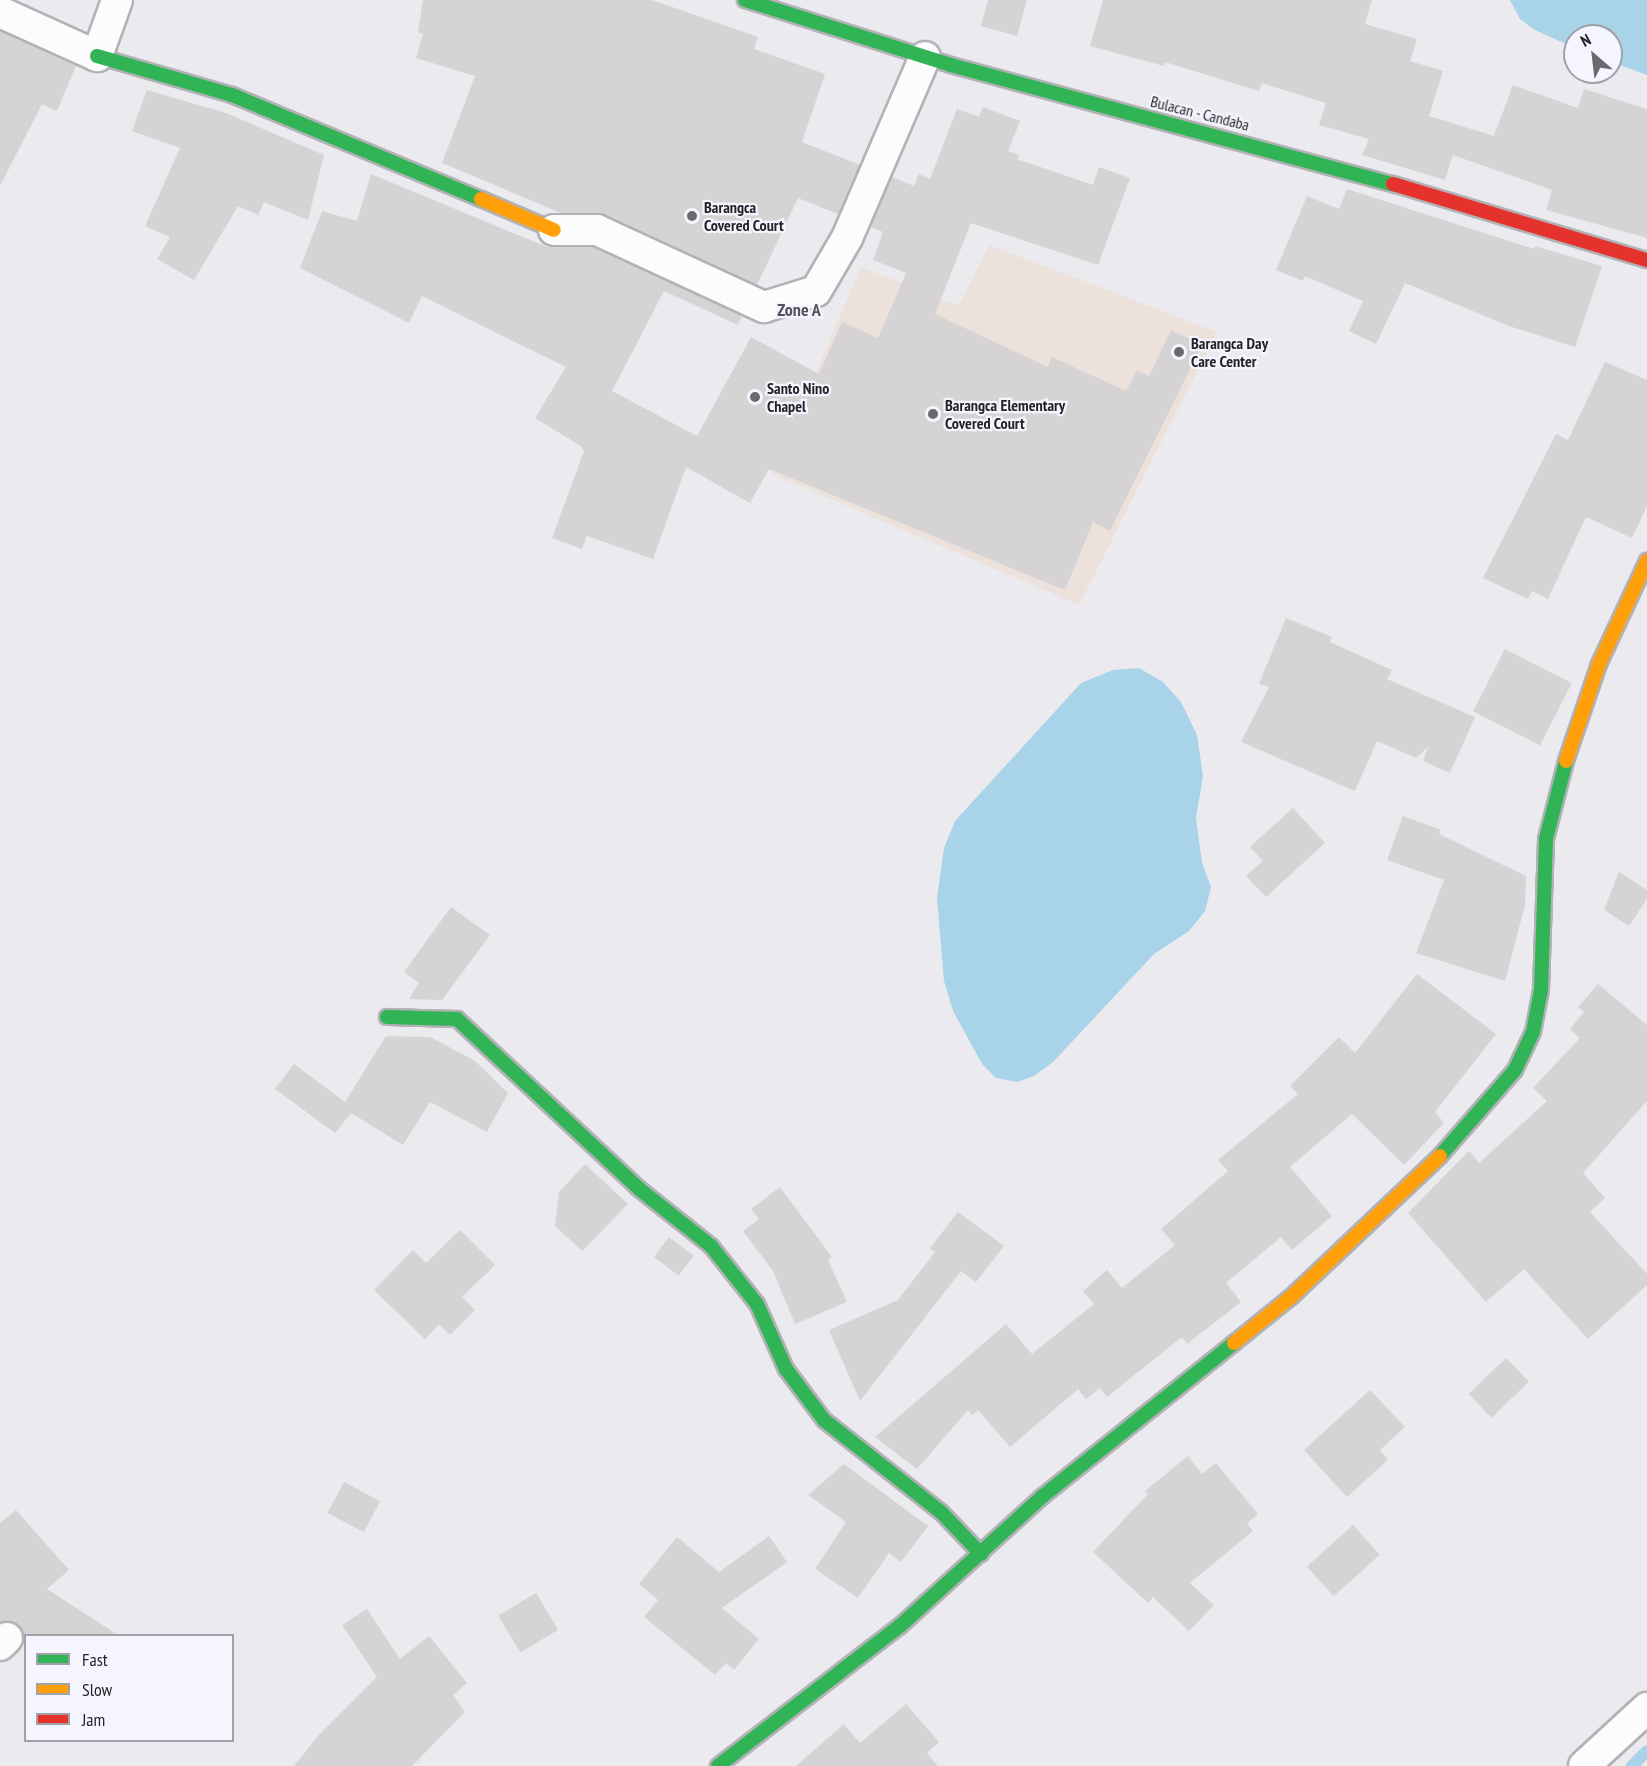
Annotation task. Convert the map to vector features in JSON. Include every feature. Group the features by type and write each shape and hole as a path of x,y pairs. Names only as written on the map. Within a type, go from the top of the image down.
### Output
{"street":[{"path":"97,56 117,0"},
{"name":"Bulacan - Candaba","path":"745,0 925,57 1321,162 1647,260"},
{"path":"0,12 97,56 232,95 554,230 597,230 764,307 816,291 847,238 925,57"},
{"path":"718,1766 900,1626 1043,1496 1291,1296 1434,1163 1515,1070 1533,1032 1541,990 1546,839 1563,771 1599,664 1647,561"},
{"path":"387,1017 457,1019 638,1188 711,1246 757,1304 786,1369 824,1420 941,1512 981,1554"},
{"path":"1584,1766 1647,1708"}],"shaded area":[{"path":"989,245 1217,332 1079,605 772,474 861,267 959,306"}],"water":[{"path":"1510,0 1647,0 1647,75 1623,66 1623,24 1563,24 1563,43 1535,30 1520,19"},
{"path":"1139,668 1163,682 1181,702 1197,735 1203,776 1196,818 1202,863 1211,887 1205,911 1189,931 1154,954 1053,1062 1034,1076 1017,1082 996,1078 982,1064 953,1011 944,981 937,898 944,848 955,821 1081,683 1113,670"}],"building":[{"path":"423,0 652,0 758,37 754,49 825,74 802,142 860,165 838,214 798,198 757,285 604,214 561,213 442,163 475,76 416,58 423,34 418,32"},
{"path":"988,0 1027,0 1017,36 981,26"},
{"path":"1103,0 1372,0 1365,24 1417,39 1410,61 1443,71 1429,116 1494,136 1513,85 1578,108 1584,89 1647,109 1647,238 1546,210 1552,190 1453,155 1445,180 1362,155 1369,139 1319,125 1326,103 1262,83 1259,91 1165,62 1164,66 1090,46"},
{"path":"0,31 76,66 57,111 42,104 0,186"},
{"path":"147,90 226,113 324,155 308,220 264,202 258,215 238,206 194,280 157,259 170,237 145,226 180,148 132,131"},
{"path":"983,107 1020,121 1008,151 1019,155 1017,159 1093,185 1099,167 1130,178 1098,265 971,223 935,314 1048,367 1052,357 1126,391 1137,370 1149,376 1171,330 1202,345 1110,531 1093,522 1065,590 769,469 750,503 686,467 653,559 587,536 582,549 552,538 584,451 581,446 535,418 566,367 422,296 409,323 300,268 322,211 357,221 371,174 547,247 593,247 742,316 738,325 664,291 612,391 697,436 751,337 819,374 842,322 878,338 906,273 873,260 883,232 870,227 892,177 914,186 919,174 930,179 957,109 979,117"},
{"path":"1347,189 1534,249 1535,246 1602,266 1575,347 1509,326 1405,283 1376,344 1349,331 1363,301 1305,276 1303,281 1276,270 1307,196 1339,209"},
{"path":"1605,362 1647,380 1647,506 1632,538 1586,517 1548,599 1532,591 1528,599 1483,578 1556,434 1568,440"},
{"path":"1286,618 1332,637 1330,642 1392,670 1387,679 1475,717 1450,773 1423,761 1428,747 1416,758 1377,741 1355,791 1241,742 1269,687 1259,684"},
{"path":"1505,649 1572,683 1540,745 1473,711"},
{"path":"1293,808 1325,843 1266,897 1246,876 1263,861 1250,847"},
{"path":"1403,816 1441,830 1439,834 1526,876 1525,905 1505,981 1416,953 1444,880 1387,860"},
{"path":"1619,872 1647,890 1647,899 1629,926 1604,910"},
{"path":"451,907 490,935 442,1000 409,999 419,983 404,972"},
{"path":"1417,974 1496,1034 1435,1112 1444,1123 1404,1165 1352,1114 1290,1167 1332,1216 1292,1250 1281,1237 1226,1283 1241,1302 1187,1344 1182,1337 1107,1397 1100,1388 1086,1399 1078,1389 1010,1447 978,1410 972,1415 968,1410 917,1469 875,1437 1006,1324 1032,1354 1094,1304 1083,1291 1107,1270 1122,1288 1175,1245 1161,1229 1228,1171 1218,1160 1298,1094 1290,1086 1339,1037 1355,1053"},
{"path":"1598,984 1647,1025 1647,1101 1583,1173 1605,1198 1590,1212 1647,1274 1647,1285 1588,1339 1524,1269 1486,1302 1408,1213 1469,1151 1479,1163 1547,1101 1533,1088 1580,1038 1570,1029 1584,1012 1578,1007"},
{"path":"386,1036 430,1037 475,1061 508,1093 487,1132 430,1102 403,1145 351,1113 335,1133 275,1089 294,1064 345,1102"},
{"path":"585,1164 628,1204 582,1251 555,1226 559,1192"},
{"path":"780,1187 832,1257 828,1260 847,1302 795,1324 773,1271 743,1231 759,1219 751,1209"},
{"path":"958,1212 1004,1246 976,1282 961,1271 860,1401 829,1330 898,1300 935,1252 930,1248"},
{"path":"460,1230 495,1265 462,1297 475,1310 450,1335 439,1324 425,1339 374,1290 413,1250 426,1263"},
{"path":"669,1237 694,1256 679,1276 654,1257"},
{"path":"1506,1358 1529,1382 1492,1418 1469,1394"},
{"path":"1370,1390 1405,1427 1380,1450 1388,1460 1347,1497 1304,1450"},
{"path":"1188,1456 1202,1474 1216,1463 1258,1514 1247,1523 1253,1531 1190,1583 1214,1605 1189,1631 1153,1597 1148,1603 1093,1552 1148,1494 1145,1491"},
{"path":"844,1464 928,1526 901,1562 889,1553 858,1598 815,1569 846,1522 808,1495"},
{"path":"344,1482 380,1501 364,1532 328,1513"},
{"path":"16,1510 69,1570 47,1589 116,1634 24,1635 12,1622 0,1623 0,1523"},
{"path":"1353,1525 1380,1555 1334,1596 1307,1566"},
{"path":"769,1536 787,1562 722,1608 759,1639 734,1670 726,1663 715,1675 644,1617 658,1600 639,1584 677,1537 719,1572"},
{"path":"536,1593 558,1630 520,1653 498,1616"},
{"path":"367,1609 400,1659 429,1636 467,1683 453,1695 465,1712 412,1766 294,1766 318,1736 377,1677 342,1625"},
{"path":"906,1704 939,1742 927,1753 938,1766 796,1766 844,1724 860,1743"}],"waterway":[{"path":"1632,1766 1647,1751"}],"traffic: fast":[{"path":"745,0 951,65 1393,184"},
{"path":"97,56 232,95 481,199"},
{"path":"1440,1156 1515,1070 1533,1032 1541,990 1546,839 1566,761"},
{"path":"387,1017 457,1019 638,1188 711,1246 757,1304 786,1369 824,1420 941,1512 981,1554"},
{"path":"718,1766 900,1626 1043,1496 1234,1343"}],"traffic: slow":[{"path":"481,199 554,230"},
{"path":"1566,761 1599,664 1647,561"},
{"path":"1234,1343 1291,1297 1440,1156"}],"traffic: jam":[{"path":"1393,184 1647,260"}],"place":[{"name":"Barangca Covered Court","path":"692,216"},
{"name":"Barangca Day Care Center","path":"1179,352"},
{"name":"Santo Nino Chapel","path":"755,397"},
{"name":"Barangca Elementary Covered Court","path":"933,414"}],"district":[{"name":"Zone A","path":"799,310"}]}
